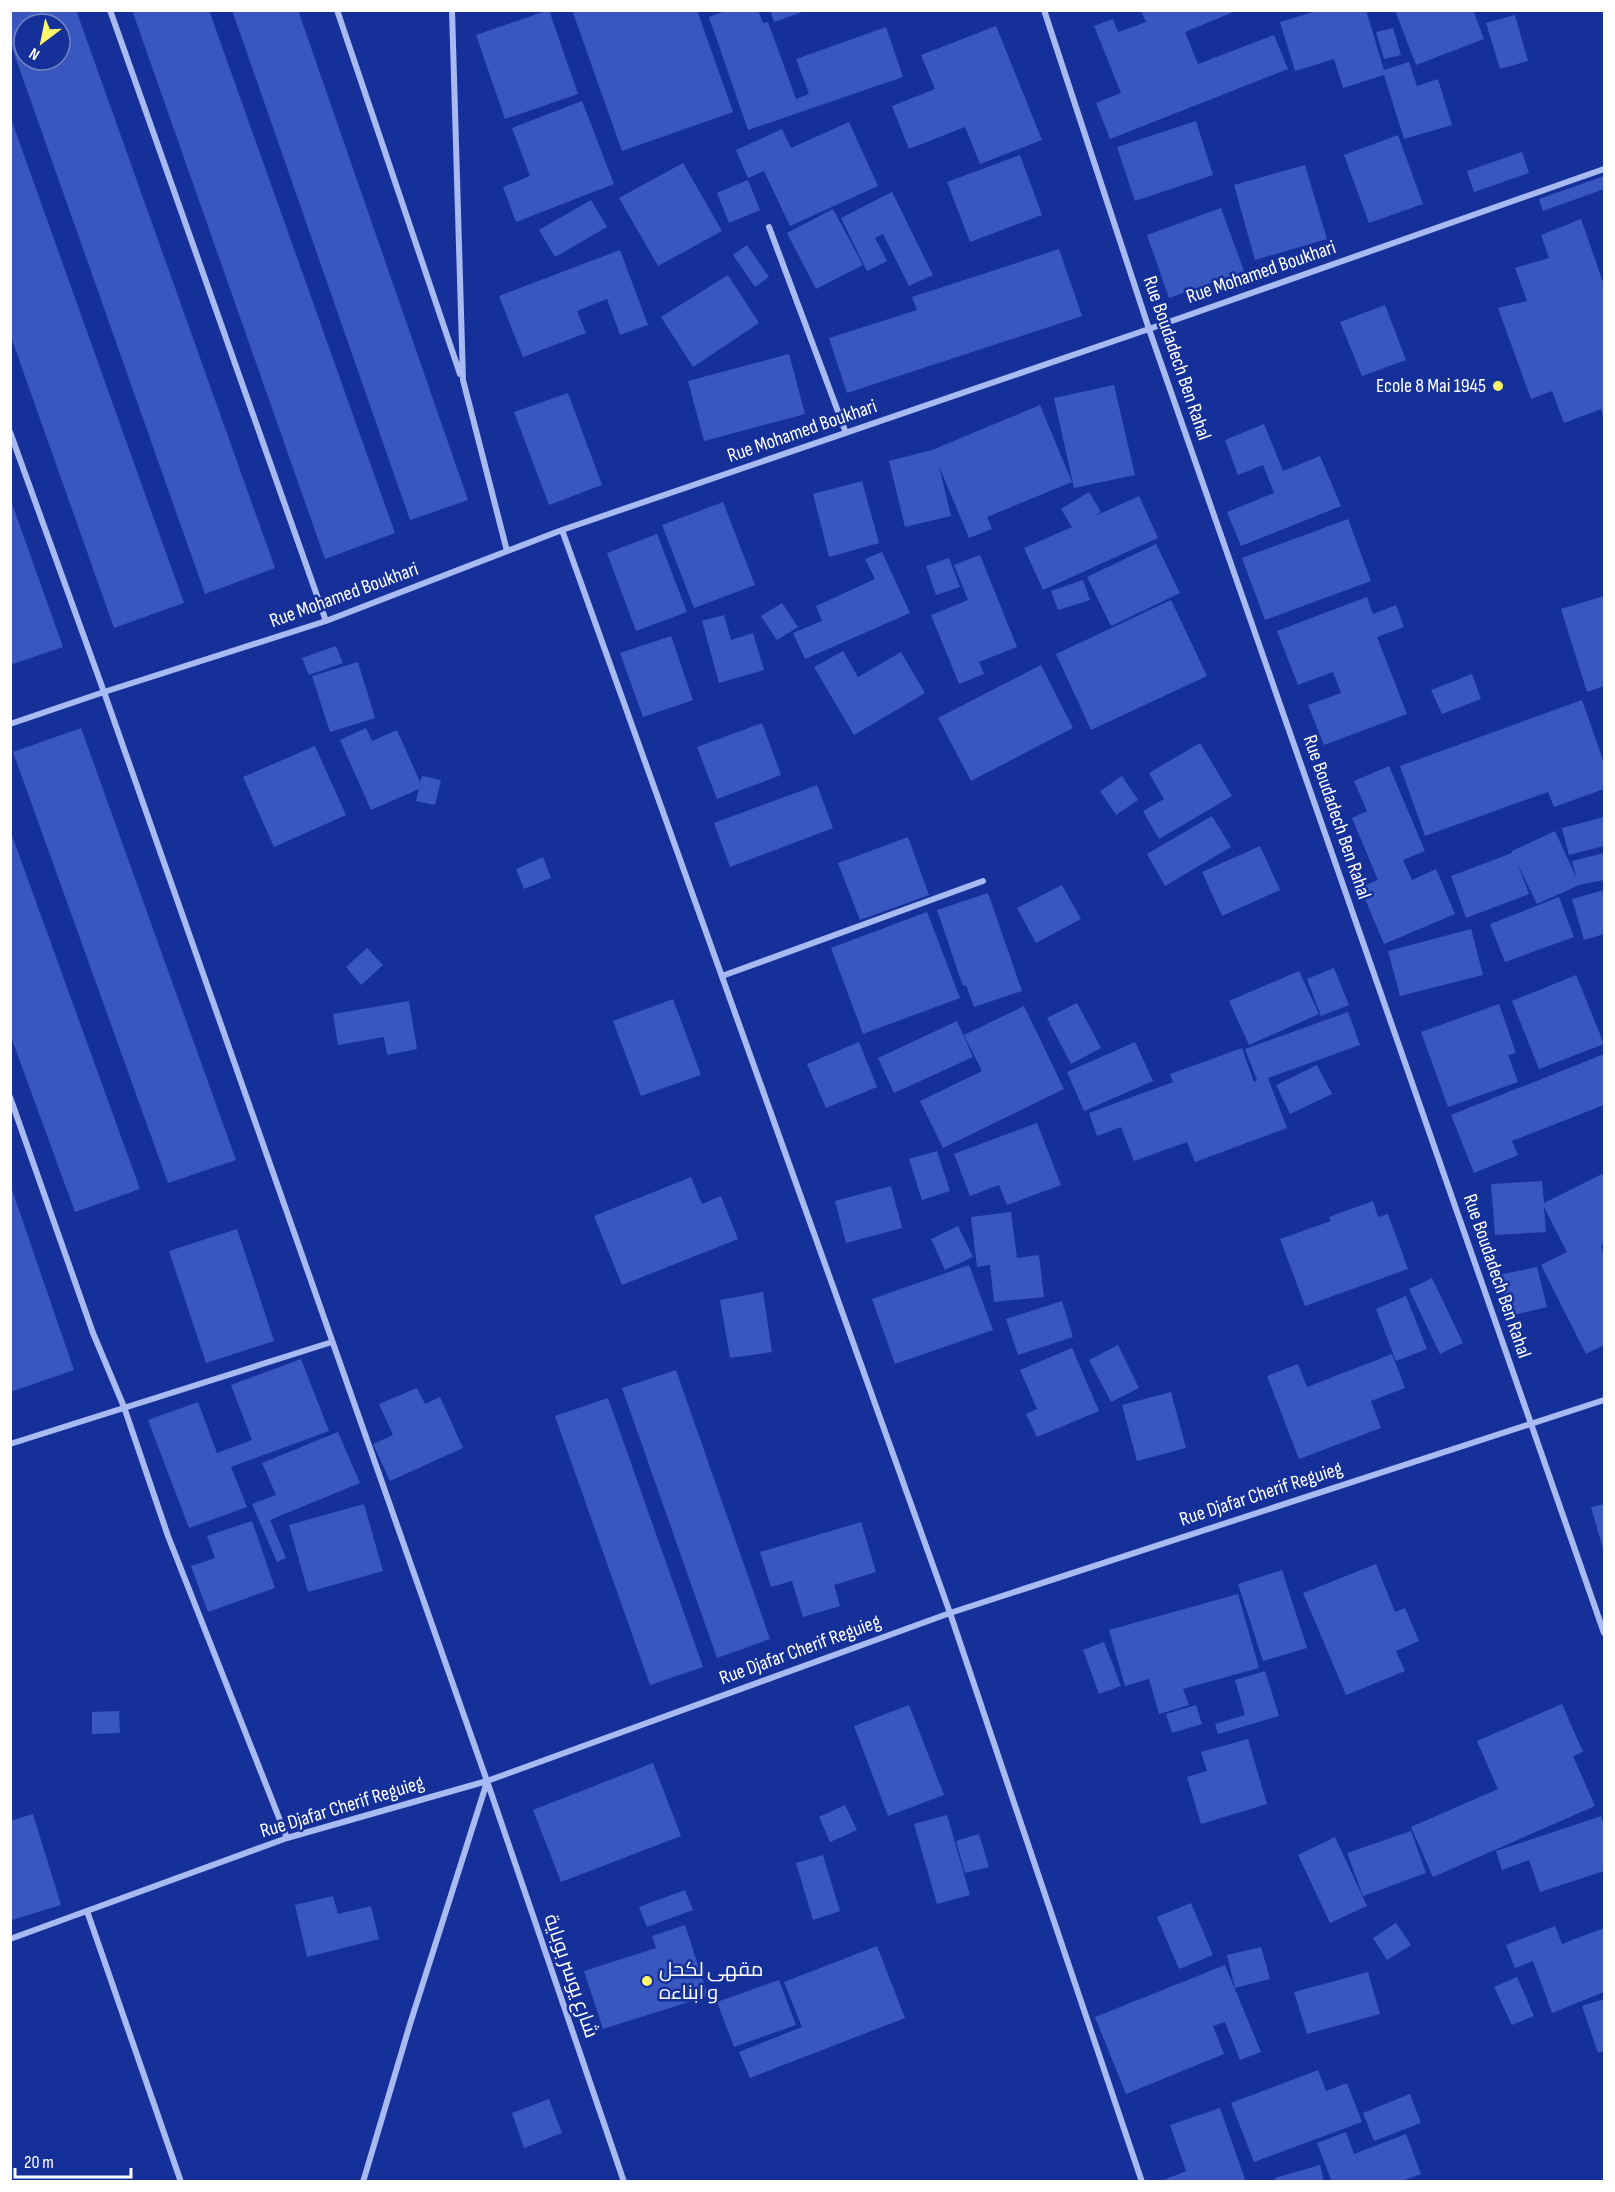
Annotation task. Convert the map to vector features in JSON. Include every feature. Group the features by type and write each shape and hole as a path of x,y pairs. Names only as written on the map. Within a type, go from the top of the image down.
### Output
{"street":[{"path":"110,10 326,621"},
{"path":"337,10 463,380 507,551"},
{"path":"452,10 463,380"},
{"name":"Rue Boudadech Ben Rahal","path":"1044,10 1149,329 1605,1633"},
{"name":"Rue Mohamed Boukhari","path":"10,724 326,621 562,530 1149,329 1605,169"},
{"path":"769,227 846,433"},
{"name":"شارع يوسر بوباية","path":"10,432 104,692 487,1781 624,2181"},
{"path":"562,530 950,1613 1142,2181"},
{"path":"722,975 983,881"},
{"path":"10,1097 93,1333 124,1407 168,1536 287,1838"},
{"path":"10,1444 332,1342"},
{"name":"Rue Djafar Cherif Reguieg","path":"10,1939 287,1838 487,1781 950,1613 1605,1400"},
{"path":"363,2181 487,1781"},
{"path":"87,1911 181,2181"}],"building":[{"path":"10,10 76,10 275,568 205,594 21,72 72,72 72,12 12,12 12,48"},
{"path":"132,10 209,10 395,533 325,559"},
{"path":"232,10 298,10 468,500 410,520"},
{"path":"549,10 578,94 505,119 476,35"},
{"path":"572,10 697,10 733,112 622,151"},
{"path":"728,10 758,10 763,23 768,22 796,99 809,94 796,59 886,27 903,77 748,130 709,17"},
{"path":"770,10 805,10 805,11 774,22"},
{"path":"1141,10 1238,10 1185,32 1198,64 1274,35 1288,69 1110,139 1096,103 1121,93 1094,26 1113,19 1118,32 1146,22"},
{"path":"1320,10 1366,10 1384,70 1409,62 1417,86 1438,79 1452,125 1404,139 1384,75 1343,88 1334,59 1295,71 1280,22"},
{"path":"1395,10 1473,10 1484,39 1416,65"},
{"path":"1515,15 1528,61 1500,69 1486,23"},
{"path":"996,26 1042,140 980,164 965,127 909,149 892,106 935,89 921,55"},
{"path":"1393,28 1401,55 1384,59 1376,32"},
{"path":"582,101 614,184 516,222 503,187 530,176 512,128"},
{"path":"10,116 184,603 114,628 10,334"},
{"path":"1196,121 1213,175 1135,201 1117,147"},
{"path":"849,122 878,186 790,226 764,171 748,178 736,150 782,129 791,148"},
{"path":"1398,135 1423,204 1369,223 1344,155"},
{"path":"1522,152 1529,173 1474,192 1467,171"},
{"path":"1020,155 1042,215 970,242 947,182"},
{"path":"683,163 722,231 658,266 619,198"},
{"path":"1305,165 1327,239 1255,260 1234,185"},
{"path":"1604,176 1604,189 1543,211 1539,199"},
{"path":"748,180 760,210 729,223 717,193"},
{"path":"892,192 933,275 909,286 883,234 875,238 887,261 867,271 841,218"},
{"path":"591,200 607,227 555,257 539,230"},
{"path":"1221,208 1244,271 1169,298 1147,235"},
{"path":"833,209 863,265 816,289 787,233"},
{"path":"1581,219 1604,285 1604,419 1601,409 1564,423 1552,391 1531,399 1498,308 1527,301 1515,268 1549,258 1541,235"},
{"path":"747,245 769,277 755,287 733,255"},
{"path":"1059,249 1082,316 847,393 829,338 917,310 912,297"},
{"path":"620,250 648,325 620,335 607,299 577,311 586,333 523,357 499,296"},
{"path":"728,275 759,323 693,367 661,317"},
{"path":"1385,305 1406,360 1362,376 1340,322"},
{"path":"789,354 805,414 704,441 688,381"},
{"path":"1114,385 1135,475 1074,488 1054,398"},
{"path":"568,393 602,485 549,505 514,412"},
{"path":"1040,405 1072,482 987,517 992,529 969,538 939,466 951,516 905,527 889,461 932,450"},
{"path":"1264,424 1283,471 1320,456 1341,506 1241,546 1227,512 1274,493 1263,465 1238,475 1225,440"},
{"path":"862,481 879,543 829,557 813,494"},
{"path":"1089,492 1101,512 1093,517 1139,496 1158,538 1043,590 1024,548 1072,527 1061,509"},
{"path":"10,498 63,647 10,665"},
{"path":"723,502 755,585 694,608 662,525"},
{"path":"1348,519 1371,581 1265,620 1242,558"},
{"path":"657,534 687,612 636,631 607,553"},
{"path":"1156,544 1180,593 1111,626 1087,577"},
{"path":"882,552 910,613 805,659 793,633 822,621 816,606 875,579 865,559"},
{"path":"980,555 1017,647 979,662 984,674 959,684 931,615 968,600 954,565"},
{"path":"949,558 960,587 936,595 926,566"},
{"path":"1083,580 1090,600 1058,610 1051,591"},
{"path":"1604,596 1604,686 1587,692 1561,609"},
{"path":"1367,597 1373,614 1396,605 1404,627 1377,637 1407,714 1324,745 1308,705 1341,693 1333,672 1298,685 1277,631"},
{"path":"1171,600 1207,676 1091,730 1056,654"},
{"path":"782,603 798,627 777,640 761,616"},
{"path":"724,615 731,640 753,633 764,670 719,683 702,621"},
{"path":"671,636 693,700 643,717 620,653"},
{"path":"336,646 343,663 309,675 302,658"},
{"path":"843,651 858,677 901,652 925,693 854,735 814,667"},
{"path":"358,662 375,718 330,732 312,676"},
{"path":"1041,665 1073,728 971,781 938,718"},
{"path":"1472,674 1481,699 1442,714 1431,690"},
{"path":"1582,700 1604,763 1604,789 1554,807 1548,792 1425,836 1400,766"},
{"path":"762,723 781,775 717,799 697,747"},
{"path":"81,728 236,1160 168,1183 13,752"},
{"path":"366,728 372,741 397,730 420,782 422,776 441,780 435,805 416,801 419,789 371,810 340,740"},
{"path":"1200,743 1232,796 1159,839 1143,811 1164,799 1149,773"},
{"path":"315,746 346,815 274,847 243,777"},
{"path":"1389,766 1425,851 1403,860 1412,880 1436,869 1455,914 1384,944 1360,887 1378,880 1352,818 1367,811 1354,781"},
{"path":"1122,776 1138,800 1116,815 1100,791"},
{"path":"817,785 833,828 730,867 714,823"},
{"path":"1212,816 1231,847 1165,886 1147,854"},
{"path":"1604,817 1604,846 1569,855 1562,828"},
{"path":"10,830 140,1189 75,1212 10,1034"},
{"path":"1555,831 1577,879 1572,861 1604,853 1604,880 1579,885 1537,904 1517,863 1529,894 1466,918 1451,876 1512,853"},
{"path":"908,837 929,895 860,920 838,863"},
{"path":"1260,846 1280,890 1222,916 1202,872"},
{"path":"543,857 551,878 524,889 516,869"},
{"path":"1062,885 1081,919 1036,943 1017,908"},
{"path":"1604,890 1604,934 1584,940 1572,899"},
{"path":"988,893 1022,991 974,1007 966,985 963,986 937,910"},
{"path":"1559,897 1574,937 1505,962 1490,924"},
{"path":"927,912 960,998 863,1034 831,948"},
{"path":"1471,929 1483,975 1400,996 1388,951"},
{"path":"367,948 383,965 361,985 346,967"},
{"path":"1334,968 1349,1005 1321,1016 1307,979"},
{"path":"1299,971 1319,1014 1249,1045 1229,1001"},
{"path":"1576,975 1604,1044 1539,1069 1512,1001"},
{"path":"673,999 701,1075 641,1096 613,1021"},
{"path":"409,1001 417,1049 387,1055 384,1037 338,1045 333,1014"},
{"path":"1077,1003 1101,1048 1071,1064 1047,1018"},
{"path":"1499,1004 1516,1053 1508,1055 1518,1082 1448,1107 1421,1032"},
{"path":"1024,1006 1064,1089 943,1148 920,1101 982,1071 964,1035"},
{"path":"1348,1012 1360,1045 1268,1078 1287,1128 1195,1162 1187,1142 1134,1161 1121,1127 1097,1136 1089,1113 1173,1082 1170,1074 1242,1048 1254,1082 1257,1080 1245,1049"},
{"path":"957,1021 973,1057 894,1093 878,1058"},
{"path":"859,1042 877,1087 826,1108 807,1064"},
{"path":"1135,1042 1153,1081 1084,1111 1067,1072"},
{"path":"1604,1054 1604,1105 1512,1141 1518,1155 1474,1173 1451,1115"},
{"path":"1317,1065 1332,1094 1290,1114 1276,1085"},
{"path":"1037,1123 1061,1185 1007,1205 999,1185 970,1196 954,1154"},
{"path":"937,1151 950,1191 922,1200 909,1159"},
{"path":"1604,1173 1604,1244 1601,1246 1604,1253 1604,1345 1586,1354 1541,1265 1567,1252 1544,1207 1546,1232 1495,1235 1491,1184 1542,1181 1544,1203"},
{"path":"691,1177 702,1204 721,1196 738,1239 622,1285 594,1216"},
{"path":"10,1184 74,1370 10,1392"},
{"path":"891,1186 902,1228 846,1243 835,1201"},
{"path":"1373,1201 1378,1217 1388,1214 1408,1269 1305,1306 1280,1239 1331,1221 1329,1217"},
{"path":"1011,1212 1017,1258 1039,1255 1044,1297 994,1302 990,1265 977,1267 971,1217"},
{"path":"958,1226 973,1257 945,1270 931,1239"},
{"path":"237,1229 274,1341 206,1363 169,1251"},
{"path":"969,1265 993,1330 895,1364 872,1299"},
{"path":"1537,1267 1547,1307 1509,1316 1499,1275"},
{"path":"1432,1278 1463,1343 1440,1354 1409,1289"},
{"path":"763,1292 772,1352 730,1358 720,1300"},
{"path":"1406,1296 1427,1349 1396,1361 1376,1309"},
{"path":"1062,1301 1073,1337 1018,1355 1006,1319"},
{"path":"1118,1345 1139,1388 1111,1402 1089,1360"},
{"path":"1072,1348 1099,1411 1037,1437 1026,1414 1037,1409 1020,1370"},
{"path":"1392,1354 1405,1388 1371,1401 1381,1428 1299,1459 1267,1376 1298,1364 1307,1387"},
{"path":"301,1359 329,1431 231,1467 247,1507 189,1528 148,1420 198,1402 217,1453 252,1440 231,1385"},
{"path":"676,1370 770,1639 717,1658 622,1388"},
{"path":"417,1388 425,1404 440,1397 463,1448 390,1481 373,1444 393,1435 379,1404"},
{"path":"1171,1392 1186,1448 1137,1461 1122,1405"},
{"path":"608,1398 703,1667 650,1685 555,1416"},
{"path":"338,1432 360,1483 270,1520 286,1558 277,1562 252,1504 276,1495 262,1463"},
{"path":"364,1504 383,1571 308,1592 289,1525"},
{"path":"1604,1504 1604,1552 1591,1507"},
{"path":"252,1521 275,1588 208,1612 191,1566 215,1558 207,1536"},
{"path":"861,1522 876,1572 834,1585 840,1606 803,1617 792,1581 771,1587 760,1552"},
{"path":"1376,1564 1395,1612 1405,1608 1419,1641 1396,1651 1405,1671 1346,1695 1303,1593"},
{"path":"1282,1570 1307,1648 1263,1661 1238,1584"},
{"path":"1238,1594 1259,1668 1183,1689 1189,1705 1159,1714 1149,1679 1125,1686 1109,1630"},
{"path":"1104,1642 1121,1686 1099,1694 1083,1650"},
{"path":"1265,1671 1279,1716 1218,1734 1215,1724 1245,1715 1235,1680"},
{"path":"1562,1704 1583,1752 1573,1756 1595,1806 1433,1877 1411,1827 1498,1789 1477,1741"},
{"path":"909,1705 944,1795 888,1816 854,1726"},
{"path":"1196,1705 1202,1724 1172,1733 1166,1714"},
{"path":"119,1711 120,1733 92,1734 92,1712"},
{"path":"1248,1739 1267,1804 1201,1824 1187,1777 1207,1771 1201,1752"},
{"path":"653,1763 681,1836 561,1882 533,1810"},
{"path":"845,1805 857,1830 830,1842 819,1817"},
{"path":"33,1814 61,1905 12,1920 10,1821"},
{"path":"947,1815 970,1895 937,1904 914,1824"},
{"path":"1601,1816 1604,1826 1604,1871 1540,1892 1529,1860 1502,1870 1496,1851"},
{"path":"1411,1831 1426,1873 1363,1896 1347,1853"},
{"path":"979,1834 989,1867 965,1873 956,1841"},
{"path":"1335,1837 1367,1906 1330,1923 1298,1855"},
{"path":"823,1855 840,1911 813,1920 796,1863"},
{"path":"685,1890 693,1910 647,1927 639,1907"},
{"path":"333,1896 338,1914 371,1906 379,1939 307,1957 295,1905"},
{"path":"1191,1903 1213,1955 1179,1969 1157,1917"},
{"path":"1396,1923 1411,1945 1387,1960 1373,1938"},
{"path":"685,1925 708,1996 603,2029 584,1971 656,1948 652,1936"},
{"path":"1555,1926 1562,1944 1604,1928 1604,1992 1552,2013 1533,1961 1515,1968 1506,1945"},
{"path":"877,1946 905,2018 750,2078 739,2052 802,2027 784,1982"},
{"path":"1261,1947 1270,1979 1235,1988 1227,1955"},
{"path":"1225,1965 1261,2052 1240,2060 1225,2022 1213,2026 1224,2054 1126,2094 1095,2017"},
{"path":"1368,1972 1380,2014 1307,2034 1294,1992"},
{"path":"1517,1977 1534,2016 1512,2025 1494,1987"},
{"path":"779,1980 796,2025 734,2047 717,2002"},
{"path":"1604,1999 1604,2051 1598,2053 1582,2006"},
{"path":"1318,2070 1326,2091 1347,2083 1362,2122 1254,2162 1231,2103"},
{"path":"1410,2094 1421,2123 1374,2141 1363,2113"},
{"path":"549,2099 562,2133 524,2148 512,2113"},
{"path":"1220,2108 1246,2182 1159,2182 1186,2171 1170,2125"},
{"path":"1346,2132 1354,2154 1406,2134 1421,2174 1399,2182 1332,2182 1317,2143"},
{"path":"1320,2165 1324,2182 1276,2182 1275,2178"}],"place":[{"name":"Ecole 8 Mai 1945","path":"1498,386"},
{"name":"مقهى لكحل و ابناءه","path":"647,1981"}]}
